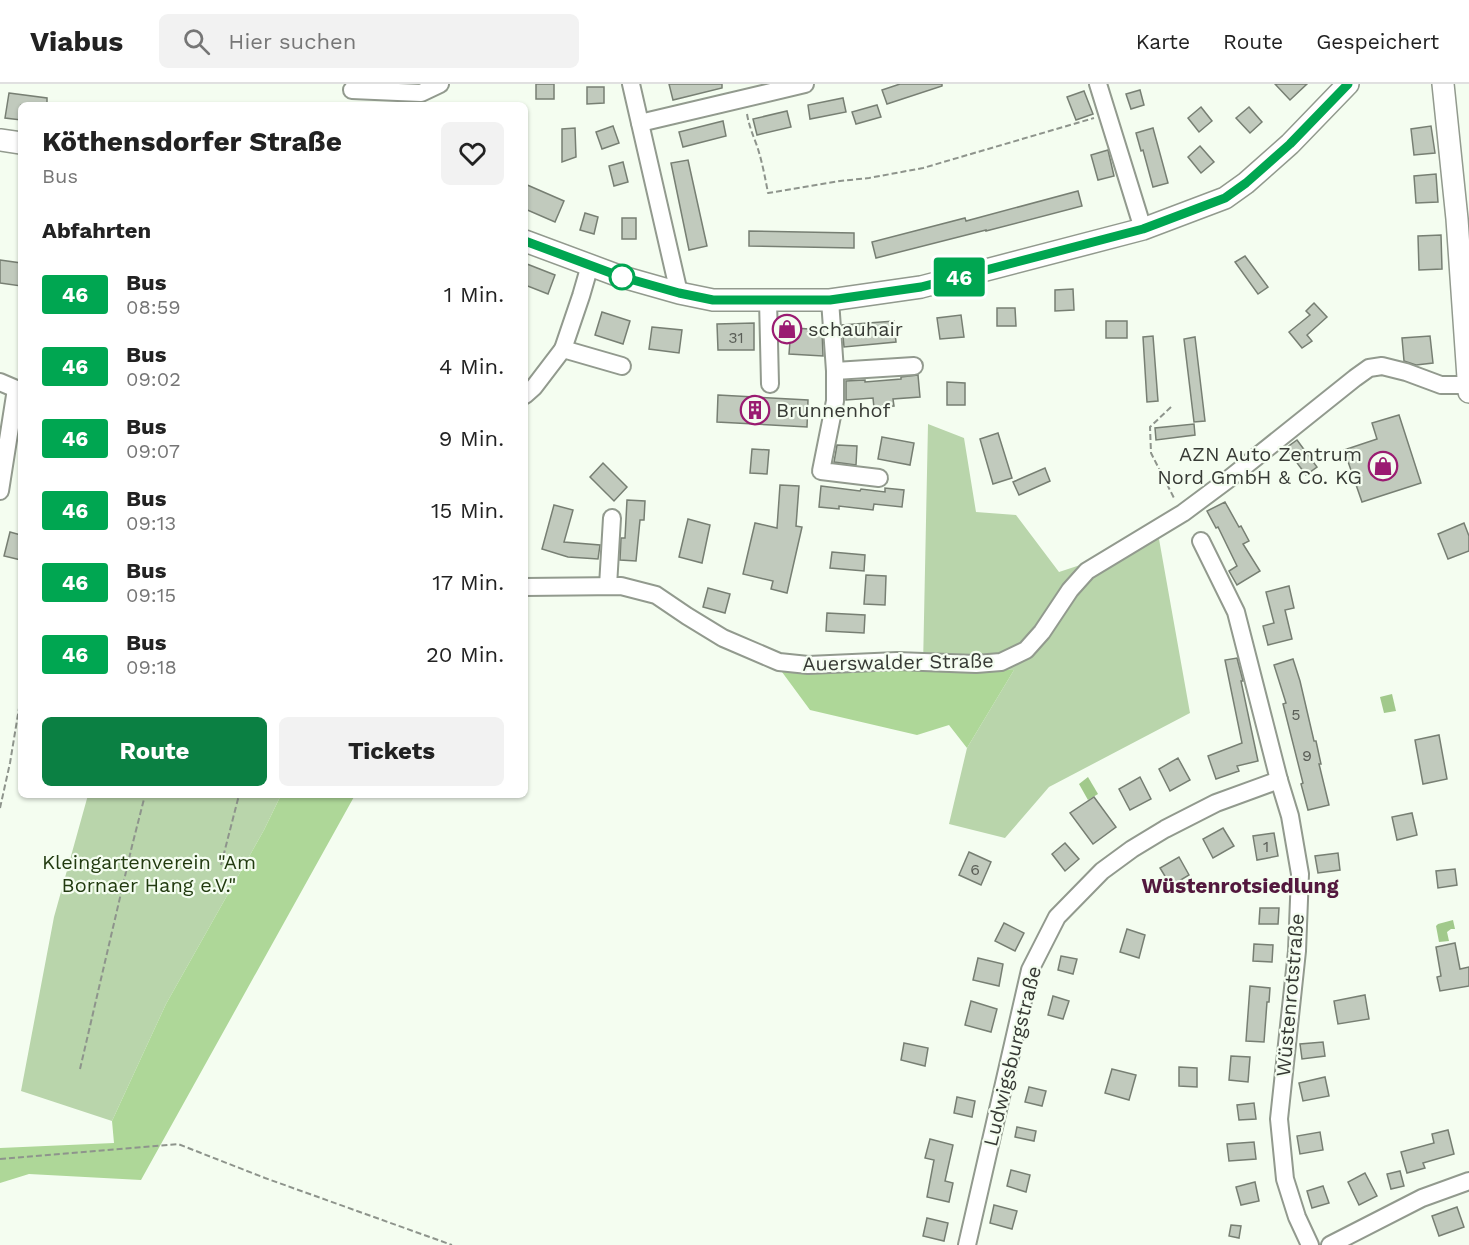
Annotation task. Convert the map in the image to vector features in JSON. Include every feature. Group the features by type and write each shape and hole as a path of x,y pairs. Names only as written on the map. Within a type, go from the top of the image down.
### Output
{"main road":[{"path":"528,242 619,276 713,300 830,300 921,287 1143,229 1225,198 1246,183 1290,144 1348,84"},
{"path":"1443,84 1463,224 1468,389"},
{"path":"0,140 18,143"}],"street":[{"path":"353,93 421,93 440,84"},
{"path":"631,84 679,293"},
{"path":"640,123 805,84"},
{"path":"1103,86 1108,114 1143,229"},
{"path":"528,393 563,349 590,265"},
{"path":"768,300 770,384"},
{"path":"830,300 836,371 835,401 821,471 879,478"},
{"path":"563,349 622,366"},
{"path":"836,371 914,366"},
{"name":"Auerswalder Straße","path":"528,587 621,586 656,595 723,638 779,662 808,665 897,661 976,664 1002,662 1026,650 1042,632 1070,590 1087,571 1183,513 1369,369 1382,366 1441,385 1468,389"},
{"path":"0,382 18,390 0,491"},
{"path":"608,586 612,518"},
{"name":"Wüstenrotstraße","path":"1201,541 1236,612 1290,816 1300,874 1297,951 1279,1119 1285,1179 1297,1217 1310,1245"},
{"name":"Ludwigsburgstraße","path":"967,1245 1030,970 1057,917 1102,871 1140,844 1216,803 1279,780"},
{"path":"1330,1245 1422,1198 1469,1181"}],"path":[{"path":"744,98 750,131 757,145 768,193 923,168 1108,114"},
{"path":"1170,407 1150,427 1151,453 1183,513"},
{"path":"0,808 18,714"},
{"path":"80,1069 144,798"},
{"path":"221,865 238,798"},
{"path":"0,1160 178,1144 452,1245"}],"green space":[{"path":"928,424 964,438 976,512 1016,515 1059,572 1159,539 1190,713 1049,787 1005,838 949,824 967,748 1014,670 923,667"},
{"name":"Kleingartenverein \"Am Bornaer Hang e.V.\"","path":"87,798 280,798 264,830 166,1004 112,1121 21,1091 54,917"}],"shaded area":[{"path":"923,667 1014,670 967,748 949,725 917,735 810,710 782,672"},
{"path":"1392,694 1396,711 1384,713 1380,697"},
{"path":"1088,777 1098,794 1088,800 1079,784"},
{"path":"280,798 353,798 141,1180 29,1174 0,1183 0,1148 114,1143 112,1121 166,1004 264,830"},
{"path":"1453,920 1455,929 1447,932 1449,941 1439,942 1436,926"}],"building":[{"path":"536,84 554,84 554,99 536,99"},
{"path":"669,84 722,84 722,88 673,100"},
{"path":"900,84 942,84 942,86 887,104 882,90"},
{"path":"1275,84 1307,84 1290,100"},
{"path":"587,87 604,87 604,103 587,104"},
{"path":"1140,90 1144,105 1131,109 1126,94"},
{"path":"1084,91 1093,114 1076,120 1067,97"},
{"path":"9,93 47,98 47,102 18,102 18,120 5,118"},
{"path":"843,98 846,112 810,119 808,105"},
{"path":"877,105 881,117 856,124 852,112"},
{"path":"1201,107 1212,121 1199,132 1188,118"},
{"path":"1249,107 1262,122 1250,133 1236,118"},
{"path":"787,111 791,127 757,135 753,119"},
{"path":"723,121 726,136 683,147 679,132"},
{"path":"613,126 619,143 602,149 596,132"},
{"path":"1431,126 1435,153 1414,155 1411,129"},
{"path":"575,128 576,157 562,162 562,129"},
{"path":"1153,128 1168,183 1153,187 1136,133"},
{"path":"1200,146 1214,162 1201,173 1188,157"},
{"path":"1108,150 1114,176 1098,180 1091,155"},
{"path":"688,160 707,246 689,250 671,163"},
{"path":"623,162 628,182 614,186 609,166"},
{"path":"1436,174 1438,202 1416,203 1414,176"},
{"path":"528,185 564,201 555,222 528,210"},
{"path":"1078,191 1082,206 876,258 872,242 965,218 966,221"},
{"path":"585,213 598,217 594,234 580,230"},
{"path":"622,218 636,218 636,239 622,239"},
{"path":"749,231 854,233 854,248 749,246"},
{"path":"1441,235 1442,269 1419,270 1418,236"},
{"path":"1245,256 1268,287 1258,294 1235,262"},
{"path":"0,260 18,263 18,286 0,283"},
{"path":"528,264 555,275 548,294 528,286"},
{"path":"1073,289 1074,310 1055,311 1055,290"},
{"path":"1314,303 1327,317 1307,335 1312,341 1302,348 1289,332 1310,315 1306,311"},
{"path":"997,308 1015,308 1016,326 997,326"},
{"path":"602,312 630,321 623,344 595,335"},
{"path":"961,315 964,337 940,339 937,318"},
{"path":"894,321 896,342 844,347 842,325"},
{"path":"1106,321 1127,321 1127,338 1106,338"},
{"path":"754,323 754,350 718,350 717,324"},
{"path":"652,327 682,330 679,353 649,349"},
{"path":"782,327 822,330 823,356 789,354 790,341 781,340"},
{"path":"1153,336 1158,401 1147,402 1143,337"},
{"path":"1430,336 1433,363 1416,365 1404,361 1402,338"},
{"path":"1195,337 1205,421 1194,422 1184,339"},
{"path":"918,375 920,397 893,399 894,406 874,408 873,398 846,400 846,381 901,379 901,377"},
{"path":"947,382 965,383 965,405 947,405"},
{"path":"718,395 808,400 807,427 717,422"},
{"name":"AZN Auto Zentrum Nord GmbH & Co. KG","path":"1399,415 1421,483 1362,502 1344,450 1377,439 1372,423"},
{"path":"1194,424 1195,435 1156,440 1155,428"},
{"path":"998,433 1012,478 993,484 980,439"},
{"path":"882,437 914,443 910,465 878,459"},
{"path":"1297,440 1317,467 1306,475 1286,448"},
{"path":"837,445 857,446 856,465 834,462"},
{"path":"752,449 769,450 767,474 750,473"},
{"path":"603,463 627,487 614,501 590,477"},
{"path":"1045,468 1050,481 1019,495 1013,482"},
{"path":"780,485 799,486 796,526 802,527 787,593 771,589 773,581 743,574 755,523 777,528"},
{"path":"821,486 860,491 861,489 885,492 885,488 904,490 902,507 874,504 873,510 839,506 839,509 819,507"},
{"path":"627,500 645,501 644,520 640,520 636,561 620,560 621,538 625,538"},
{"path":"1225,502 1249,541 1243,544 1260,571 1237,585 1229,571 1237,566 1218,527 1216,528 1207,511"},
{"path":"554,505 573,510 564,542 600,545 598,559 568,557 542,549"},
{"path":"688,519 710,525 702,563 679,557"},
{"path":"1464,523 1469,536 1469,551 1448,559 1438,534"},
{"path":"10,532 18,534 18,559 4,556"},
{"path":"832,552 865,555 864,571 830,568"},
{"path":"866,575 886,576 885,605 864,604"},
{"path":"1289,586 1294,608 1285,610 1292,639 1268,645 1263,626 1274,623 1266,592"},
{"path":"708,588 730,594 725,613 703,607"},
{"path":"827,613 865,615 864,633 826,631"},
{"path":"1237,658 1258,761 1237,766 1239,771 1216,779 1208,756 1242,743 1225,660"},
{"path":"1293,659 1314,741 1316,741 1329,805 1308,810 1283,704 1286,703 1274,665"},
{"path":"1439,735 1447,779 1423,784 1415,740"},
{"path":"1178,758 1190,780 1170,791 1159,769"},
{"path":"1140,777 1151,799 1130,810 1119,789"},
{"path":"1094,797 1116,827 1093,844 1070,813"},
{"path":"1412,813 1417,835 1397,840 1392,817"},
{"path":"1223,828 1234,846 1213,858 1203,839"},
{"path":"1274,833 1278,856 1257,860 1253,836"},
{"path":"1065,843 1079,859 1065,871 1052,854"},
{"path":"969,852 991,862 981,885 959,875"},
{"path":"1338,853 1340,870 1318,873 1315,856"},
{"path":"1179,857 1189,875 1171,886 1160,868"},
{"path":"1455,869 1457,885 1438,888 1436,871"},
{"path":"1260,908 1279,908 1278,924 1259,924"},
{"path":"1004,923 1024,933 1015,951 995,941"},
{"path":"1127,929 1145,935 1139,958 1120,952"},
{"path":"1455,943 1460,969 1469,967 1469,986 1440,991 1437,977 1441,976 1436,947"},
{"path":"1254,944 1273,945 1272,962 1253,961"},
{"path":"1061,956 1077,959 1073,974 1058,970"},
{"path":"978,958 1003,964 999,986 973,980"},
{"path":"1250,986 1270,988 1264,1042 1246,1041"},
{"path":"1365,995 1369,1019 1338,1024 1334,1001"},
{"path":"1053,996 1069,1001 1063,1019 1048,1015"},
{"path":"971,1001 997,1009 991,1032 965,1025"},
{"path":"1323,1042 1325,1056 1302,1059 1300,1044"},
{"path":"904,1043 928,1048 925,1066 901,1060"},
{"path":"1231,1056 1250,1057 1248,1082 1229,1080"},
{"path":"1179,1067 1197,1068 1197,1087 1179,1086"},
{"path":"1112,1069 1136,1075 1129,1100 1105,1093"},
{"path":"1325,1077 1329,1096 1303,1101 1299,1083"},
{"path":"1029,1087 1046,1091 1042,1106 1025,1102"},
{"path":"957,1097 975,1101 972,1117 954,1113"},
{"path":"1254,1103 1256,1119 1239,1120 1237,1105"},
{"path":"1017,1127 1036,1131 1034,1141 1015,1137"},
{"path":"1448,1130 1454,1154 1423,1163 1425,1168 1407,1173 1401,1152 1434,1143 1432,1134"},
{"path":"1320,1132 1323,1150 1300,1154 1297,1136"},
{"path":"930,1139 953,1145 945,1181 953,1183 949,1202 927,1197 934,1160 925,1158"},
{"path":"1254,1142 1256,1159 1229,1161 1227,1144"},
{"path":"1011,1170 1030,1175 1026,1192 1007,1186"},
{"path":"1400,1171 1404,1186 1391,1189 1387,1174"},
{"path":"1365,1173 1377,1196 1359,1205 1348,1182"},
{"path":"1255,1182 1259,1201 1241,1205 1236,1187"},
{"path":"1323,1186 1329,1203 1312,1208 1307,1191"},
{"path":"994,1205 1017,1211 1012,1229 990,1223"},
{"path":"1457,1207 1464,1227 1439,1236 1432,1216"},
{"path":"927,1218 948,1223 944,1241 923,1236"},
{"path":"1231,1225 1241,1226 1239,1238 1229,1236"}],"bus line":[{"name":"46","path":"528,242 619,276 713,300 830,300 921,287 1143,229 1225,198 1246,183 1290,144 1348,84"}],"place":[{"name":"schauhair","path":"787,329"},
{"name":"Brunnenhof","path":"755,410"},
{"name":"AZN Auto Zentrum Nord GmbH & Co. KG","path":"1383,466"}],"district":[{"name":"Wüstenrotsiedlung","path":"1240,886"}]}
